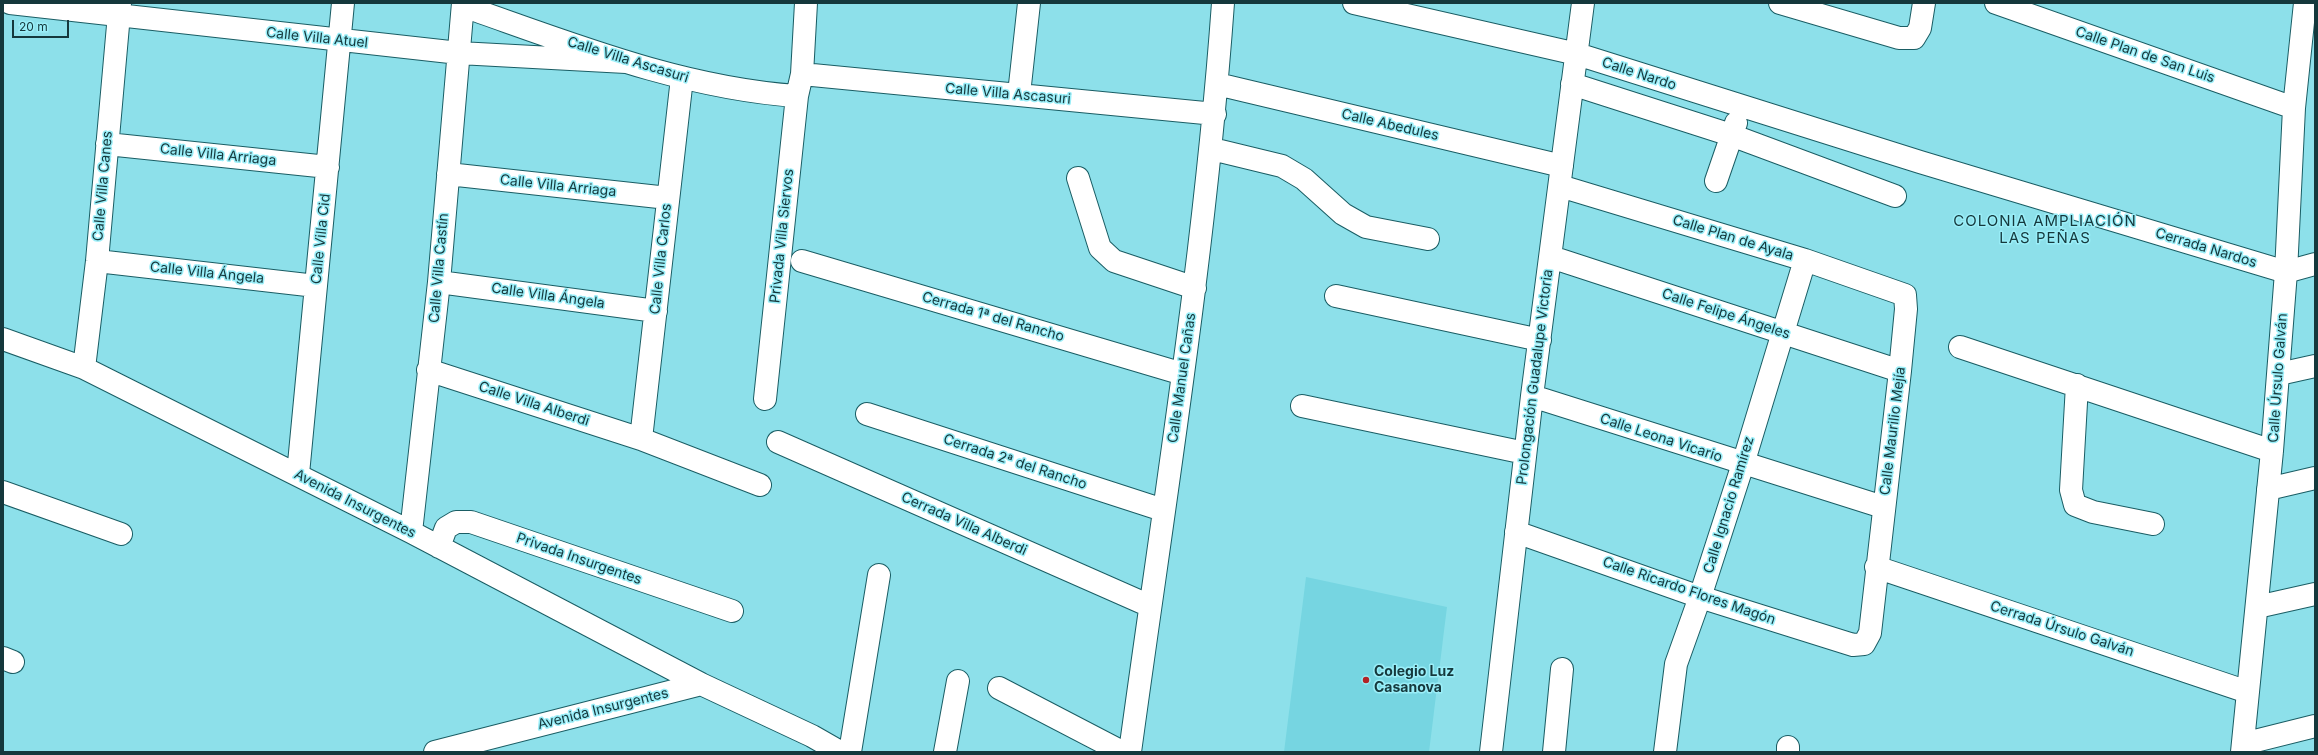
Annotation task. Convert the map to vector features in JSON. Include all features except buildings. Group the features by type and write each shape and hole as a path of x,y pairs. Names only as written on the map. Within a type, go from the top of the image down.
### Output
{"street":[{"name":"Calle Villa Atuel","path":"10,3 120,9 339,41 459,53 626,62"},
{"name":"Calle Villa Cid","path":"298,474 343,3"},
{"name":"Privada Villa Siervos","path":"765,399 797,96 802,74 806,3"},
{"path":"1019,94 1029,3"},
{"name":"Calle Manuel Cañas","path":"1130,752 1163,510 1196,288 1212,149 1224,3"},
{"name":"Calle Nardo","path":"1354,3 1577,54 1920,162"},
{"name":"Prolongación Guadalupe Victoria","path":"1491,752 1532,396 1572,84 1584,3"},
{"path":"1780,3 1899,38 1914,38 1920,28 1924,3"},
{"name":"Calle Plan de San Luis","path":"1996,3 2294,108"},
{"name":"Calle Úrsulo Galván","path":"2242,748 2272,451 2286,272 2294,108 2305,3"},
{"name":"Calle Villa Ascasuri","path":"463,4 626,62 682,78 753,93 797,96"},
{"name":"Calle Villa Castín","path":"411,532 439,282 463,4"},
{"name":"Calle Villa Canes","path":"84,368 97,261 120,9"},
{"name":"Calle Villa Ascasuri","path":"802,74 1215,114"},
{"name":"Calle Villa Carlos","path":"640,439 682,78"},
{"name":"Calle Abedules","path":"1217,84 1561,176"},
{"path":"1572,84 1731,135 1895,196"},
{"path":"1716,181 1731,135 1743,107"},
{"name":"Calle Villa Arriaga","path":"107,144 328,167"},
{"path":"1212,149 1282,166 1304,179 1343,214 1366,227 1428,239"},
{"name":"Cerrada Nardos","path":"1920,162 2286,272"},
{"name":"Calle Villa Arriaga","path":"448,174 668,198"},
{"name":"Calle Plan de Ayala","path":"1561,176 1905,295"},
{"path":"1078,178 1100,248 1114,261 1196,288"},
{"name":"Calle Felipe Ángeles","path":"1551,257 1900,371"},
{"name":"Calle Ignacio Ramírez","path":"1664,752 1676,664 1743,464 1805,260"},
{"name":"Calle Villa Ángela","path":"97,261 316,286"},
{"name":"Cerrada 1ª del Rancho","path":"802,261 1183,374"},
{"path":"2286,272 2315,264"},
{"name":"Calle Villa Ángela","path":"439,282 656,311"},
{"name":"Calle Maurilio Mejía","path":"1864,644 1870,633 1876,567 1900,371 1906,309 1905,295"},
{"path":"1336,296 1540,340"},
{"name":"Avenida Insurgentes","path":"3,339 84,368 411,532 700,684 809,744 840,752"},
{"path":"1960,347 2272,451"},
{"path":"2278,374 2315,366"},
{"name":"Calle Villa Alberdi","path":"428,370 640,439 760,485"},
{"path":"2077,385 2071,490 2075,505 2093,512 2153,524"},
{"name":"Calle Leona Vicario","path":"1532,396 1743,464 1883,507"},
{"path":"1302,406 1525,453"},
{"name":"Cerrada 2ª del Rancho","path":"867,414 1163,510"},
{"name":"Cerrada Villa Alberdi","path":"778,442 1150,606"},
{"path":"2268,489 2315,478"},
{"path":"3,492 122,534"},
{"name":"Privada Insurgentes","path":"439,547 446,528 456,522 471,522 732,611"},
{"name":"Calle Ricardo Flores Magón","path":"1516,532 1700,596 1853,645 1864,644"},
{"name":"Cerrada Úrsulo Galván","path":"1876,567 2248,692"},
{"path":"850,752 879,575"},
{"path":"2257,607 2315,594"},
{"path":"1554,752 1562,669"},
{"path":"945,752 958,681"},
{"name":"Avenida Insurgentes","path":"435,752 700,684"},
{"path":"999,688 1122,752"},
{"path":"2242,748 2315,726"}],"shaded area":[{"name":"Colegio Luz Casanova","path":"1306,577 1447,607 1429,752 1284,752"}],"place":[{"name":"Colegio Luz Casanova","path":"1366,680"}],"district":[{"name":"COLONIA AMPLIACIÓN LAS PEÑAS","path":"2045,230"}]}
